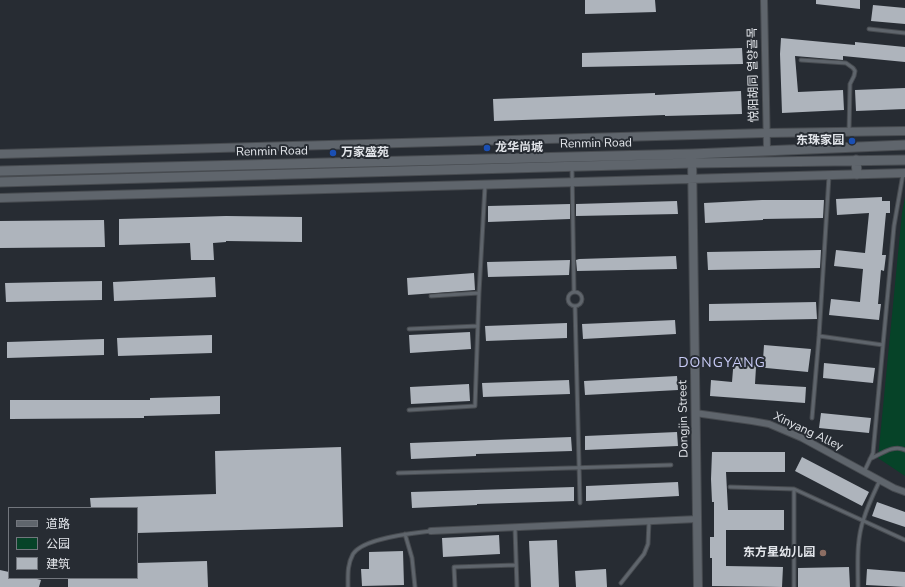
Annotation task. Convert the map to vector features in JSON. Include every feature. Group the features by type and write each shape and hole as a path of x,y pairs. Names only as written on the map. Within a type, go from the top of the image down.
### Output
{"main road":[{"name":"Renmin Road","path":"0,182 572,166 692,158 767,150 905,145"},
{"name":"Renmin Road","path":"0,171 692,158 905,160"},
{"path":"856,160 857,174"}],"street":[{"name":"悦阳胡同 열양골목","path":"764,0 767,150"},
{"path":"0,154 766,133 905,131"},
{"name":"Dongjin Street","path":"692,158 698,587"},
{"path":"0,198 904,172"},
{"name":"Xinyang Alley","path":"696,413 752,420 769,424 802,438 864,472 905,492"},
{"path":"431,532 698,519"}],"lane":[{"path":"869,29 905,33"},
{"path":"801,60 846,63 854,68 854,76 850,84 849,132"},
{"path":"572,166 574,292"},
{"path":"864,472 873,453 895,212 904,172"},
{"path":"812,418 819,336 829,175"},
{"path":"409,410 476,406 479,292 485,184"},
{"path":"431,296 479,292"},
{"path":"574,292 579,292 582,298 579,305 575,306 570,304 568,296 574,292"},
{"path":"575,306 580,504"},
{"path":"409,329 478,326"},
{"path":"819,336 883,345"},
{"path":"870,459 894,448 905,450"},
{"path":"398,473 671,465"},
{"path":"858,587 858,548 863,521 880,480"},
{"path":"730,487 794,489 905,540"},
{"path":"794,489 794,587"},
{"path":"621,583 644,554 648,544 649,522"},
{"path":"515,528 517,587"},
{"path":"348,587 348,564 359,547 368,543 405,534 431,532"},
{"path":"405,534 412,558 415,587"},
{"path":"455,587 454,567 516,565"}],"green space":[{"path":"905,197 905,476 878,458 902,213"}],"building":[{"path":"585,0 655,0 656,12 585,14"},
{"path":"816,0 860,0 860,9 816,4"},
{"path":"873,5 905,8 905,24 871,21"},
{"path":"781,38 855,45 855,42 905,47 905,62 843,56 843,60 795,56 798,92 843,90 844,110 782,113 780,54"},
{"path":"742,48 743,64 582,67 582,53"},
{"path":"905,88 905,109 856,111 855,90"},
{"path":"741,91 742,114 494,121 493,99 655,93 655,95"},
{"path":"882,197 882,201 890,201 890,213 886,213 882,255 886,255 884,271 881,270 878,304 881,304 879,320 829,315 831,299 860,302 863,269 834,266 836,250 865,253 869,213 837,215 836,199"},
{"path":"762,200 824,200 823,218 763,219 705,223 704,203"},
{"path":"677,201 678,214 576,216 576,204"},
{"path":"570,204 570,219 488,222 488,206"},
{"path":"226,216 302,217 302,242 226,241 213,243 214,260 191,260 190,243 119,245 119,219"},
{"path":"104,220 105,247 0,248 0,221"},
{"path":"821,250 820,268 708,270 707,252"},
{"path":"676,256 677,269 577,271 576,260 579,259"},
{"path":"570,260 569,275 488,277 487,262"},
{"path":"474,273 475,290 408,295 407,278"},
{"path":"215,277 216,297 114,301 113,282"},
{"path":"102,281 102,300 6,302 5,283"},
{"path":"816,302 817,319 709,321 709,304"},
{"path":"675,320 676,334 583,339 582,324"},
{"path":"567,323 567,338 486,341 485,326"},
{"path":"470,332 471,349 410,353 409,335"},
{"path":"212,335 212,353 118,356 117,338"},
{"path":"104,339 104,355 7,358 7,342"},
{"path":"764,345 811,349 808,372 756,367 755,384 806,387 805,403 710,396 711,380 732,382 734,357 763,360"},
{"path":"824,363 875,368 873,383 823,378"},
{"path":"677,376 678,390 585,395 584,381"},
{"path":"569,380 570,394 483,397 482,383"},
{"path":"469,384 470,401 411,404 410,387"},
{"path":"220,396 220,414 144,416 144,418 10,419 10,400 150,400 150,398"},
{"path":"821,413 871,418 869,433 819,428"},
{"path":"677,432 678,446 585,450 585,436"},
{"path":"571,437 572,451 476,454 476,456 411,459 410,443"},
{"path":"341,447 343,527 138,533 138,507 91,507 90,498 216,494 215,451"},
{"path":"712,452 785,452 785,472 726,472 728,510 784,510 784,530 726,530 726,566 783,567 782,587 712,586 710,537 714,537 714,502 712,502 711,479"},
{"path":"802,457 869,492 862,506 795,471"},
{"path":"678,482 679,496 586,501 586,486"},
{"path":"574,487 574,501 412,508 411,492"},
{"path":"877,502 905,512 905,527 872,516"},
{"path":"499,535 500,554 443,557 442,538"},
{"path":"557,540 559,587 531,587 529,541"},
{"path":"403,551 404,585 362,586 361,569 369,569 369,552"},
{"path":"207,561 208,587 68,587 68,579 138,579 138,563"},
{"path":"849,567 850,587 798,587 798,568"},
{"path":"606,569 607,587 576,587 575,571"},
{"path":"867,569 905,572 905,587 866,585"},
{"path":"0,570 8,572 8,579 41,580 39,587 0,587"}],"place":[{"name":"东珠家园","path":"852,141"},
{"name":"龙华尚城","path":"487,148"},
{"name":"万家盛苑","path":"333,153"},
{"name":"东方星幼儿园","path":"823,553"}],"district":[{"name":"DONGYANG","path":"722,364"}]}
